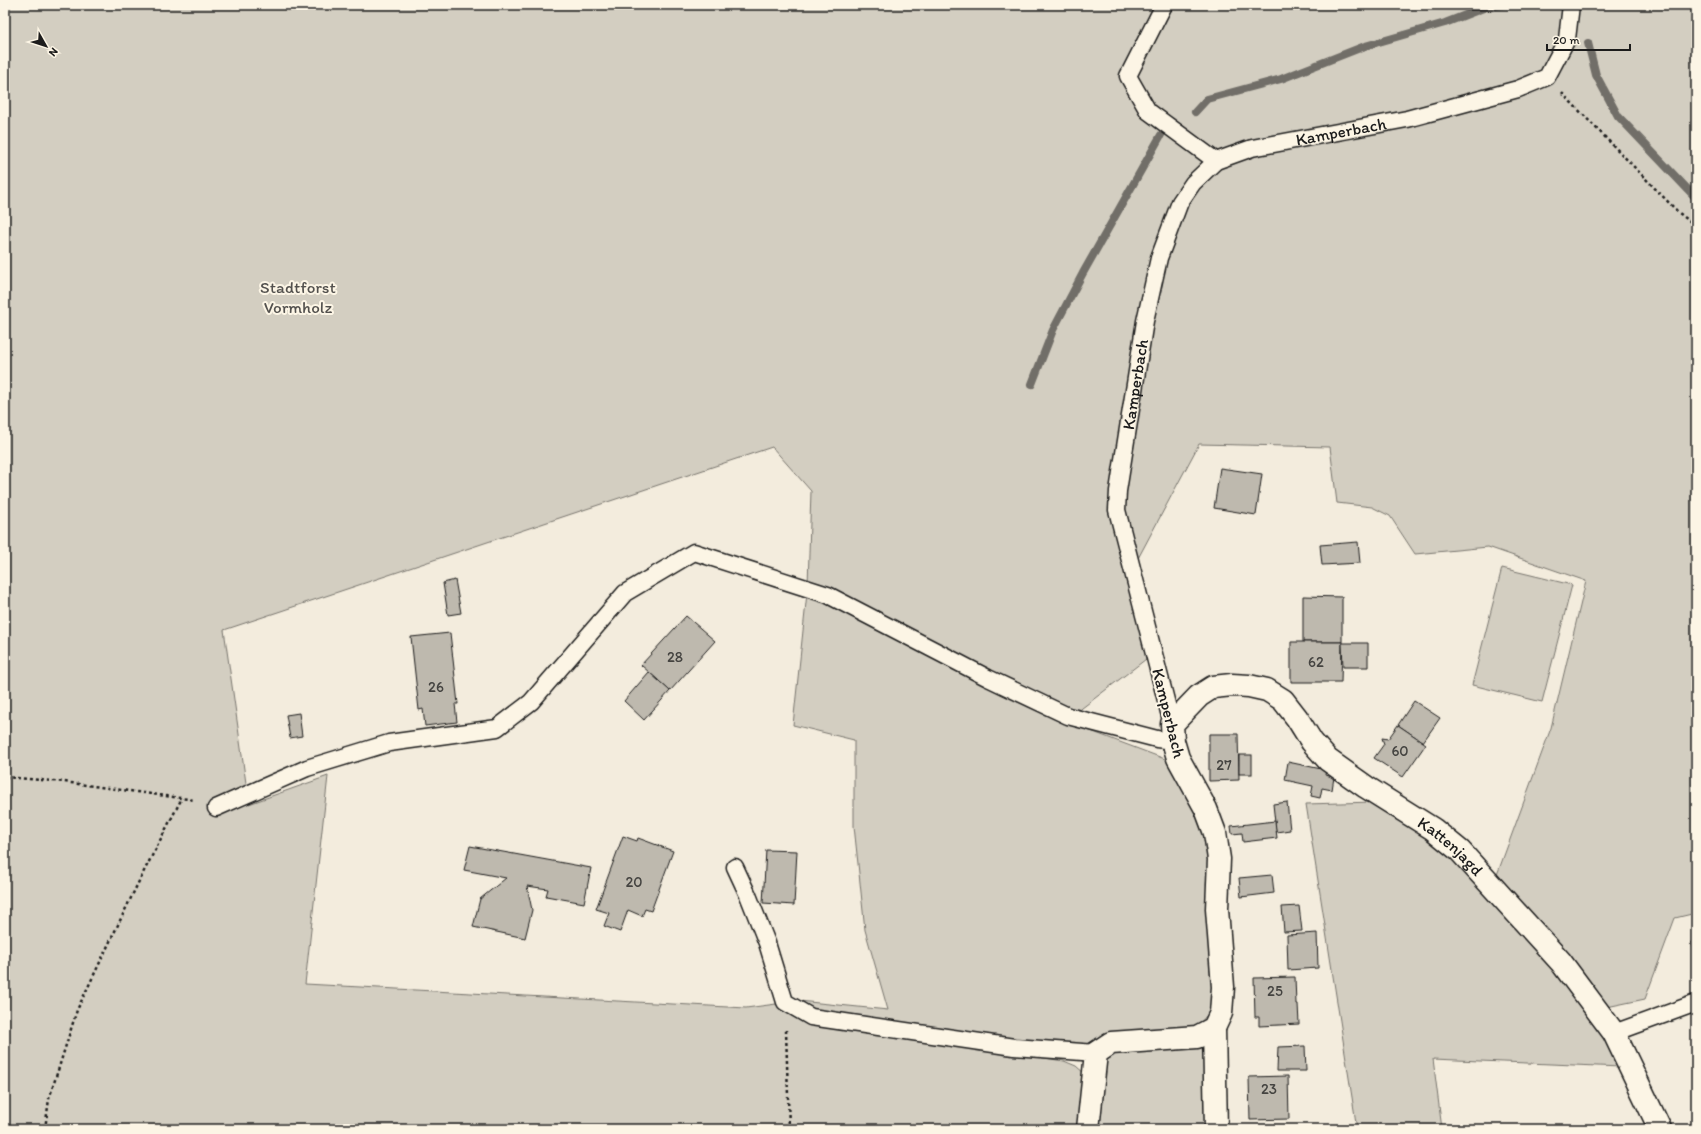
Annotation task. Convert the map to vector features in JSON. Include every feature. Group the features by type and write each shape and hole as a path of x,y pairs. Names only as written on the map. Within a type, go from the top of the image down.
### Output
{"street":[{"name":"Kattenjagd","path":"1172,733 1199,696 1213,687 1232,685 1249,686 1267,690 1283,700 1297,718 1312,742 1328,760 1366,787 1433,829 1460,851 1561,962 1614,1032 1660,1129"},
{"name":"Kamperbach","path":"1172,733 1178,758 1206,809 1215,833 1219,859 1217,910 1223,987 1221,1013 1214,1028 1216,1129"},
{"path":"1088,1129 1096,1053 1111,1043 1197,1037 1214,1028"}],"lane":[{"path":"1164,5 1128,76 1148,111 1216,161"},
{"path":"1547,77 1567,39 1571,5"},
{"name":"Kamperbach","path":"1172,733 1117,510 1118,491 1144,321 1159,258 1180,202 1193,183 1216,161 1252,148 1407,119 1518,89 1547,77"},
{"path":"216,808 307,768 389,743 497,728 531,702 625,593 694,552 828,595 967,667 1068,716 1157,739 1172,733"},
{"path":"735,867 748,895 767,944 785,1002 811,1017 1014,1047 1096,1053"},
{"path":"1614,1032 1696,1003"}],"path":[{"path":"1547,77 1679,213 1696,226"},
{"path":"5,777 64,782 182,798 141,877 77,1010 49,1099 45,1129"},
{"path":"785,1002 789,1129"}],"green space":[{"name":"Stadtforst Vormholz","path":"5,5 1696,5 1696,913 1675,918 1645,999 1602,1008 1494,883 1551,728 1586,581 1488,547 1415,554 1390,516 1372,507 1337,503 1330,447 1199,444 1135,564 1111,516 1113,529 1128,575 1150,656 1073,715 808,585 811,491 772,447 224,630 249,804 328,776 305,984 746,1008 799,1001 888,1010 865,930 854,826 854,740 793,725 807,593 1064,721 1173,762 1209,839 1213,1008 1200,1023 1190,1027 1097,1043 1064,1046 959,1033 889,1020 889,1035 1064,1061 1076,1066 1085,1074 1083,1129 5,1129"},
{"path":"1502,568 1572,585 1542,702 1472,685"},
{"path":"1374,802 1441,843 1559,969 1611,1047 1621,1067 1433,1059 1442,1129 1357,1129 1306,804"},
{"path":"1206,1043 1207,1129 1096,1129 1102,1067 1108,1057 1116,1051"}],"building":[{"path":"1220,468 1262,474 1256,515 1214,508"},
{"path":"1358,542 1360,563 1322,565 1320,545"},
{"path":"455,580 461,613 448,615 443,583"},
{"path":"1303,596 1342,597 1342,642 1303,642"},
{"path":"686,616 715,641 670,691 641,665"},
{"path":"450,633 458,704 455,704 457,722 425,726 423,709 419,710 411,637"},
{"path":"1291,642 1342,642 1341,682 1291,682"},
{"path":"1342,643 1368,643 1368,667 1343,667"},
{"path":"649,672 670,691 644,720 624,701"},
{"path":"1414,701 1440,718 1423,742 1398,725"},
{"path":"299,713 302,736 290,738 286,715"},
{"path":"1398,725 1426,744 1403,777 1374,758 1384,744 1382,738 1388,739"},
{"path":"1209,734 1238,734 1239,780 1209,781"},
{"path":"1239,755 1252,755 1252,774 1239,774"},
{"path":"1288,762 1326,770 1325,775 1334,777 1332,790 1322,788 1320,798 1311,796 1313,786 1285,780"},
{"path":"1287,802 1290,830 1276,832 1273,804"},
{"path":"1275,821 1277,838 1243,842 1242,833 1232,834 1231,826"},
{"path":"623,836 637,841 638,838 673,851 651,911 645,909 642,916 628,910 620,932 604,926 609,913 596,909"},
{"path":"470,846 591,868 584,903 546,896 548,889 527,886 532,910 525,938 473,927 480,899 506,878 464,870"},
{"path":"766,850 797,851 794,905 763,903"},
{"path":"1272,875 1274,893 1241,897 1239,878"},
{"path":"1299,906 1302,931 1284,932 1282,907"},
{"path":"1317,933 1318,968 1288,970 1287,935"},
{"path":"1696,941 1696,962 1691,942"},
{"path":"1295,977 1296,1004 1298,1004 1299,1024 1259,1026 1259,1017 1255,1017 1254,978"},
{"path":"1305,1046 1306,1071 1277,1071 1278,1047"},
{"path":"1288,1076 1289,1119 1250,1120 1249,1077"}],"waterway":[{"path":"1195,112 1207,99 1281,79 1365,46 1445,23 1486,7 1501,5"},
{"name":"Kamperbach","path":"1588,43 1596,75 1618,116 1696,198"},
{"path":"1032,384 1053,330 1083,273 1161,135"}]}
